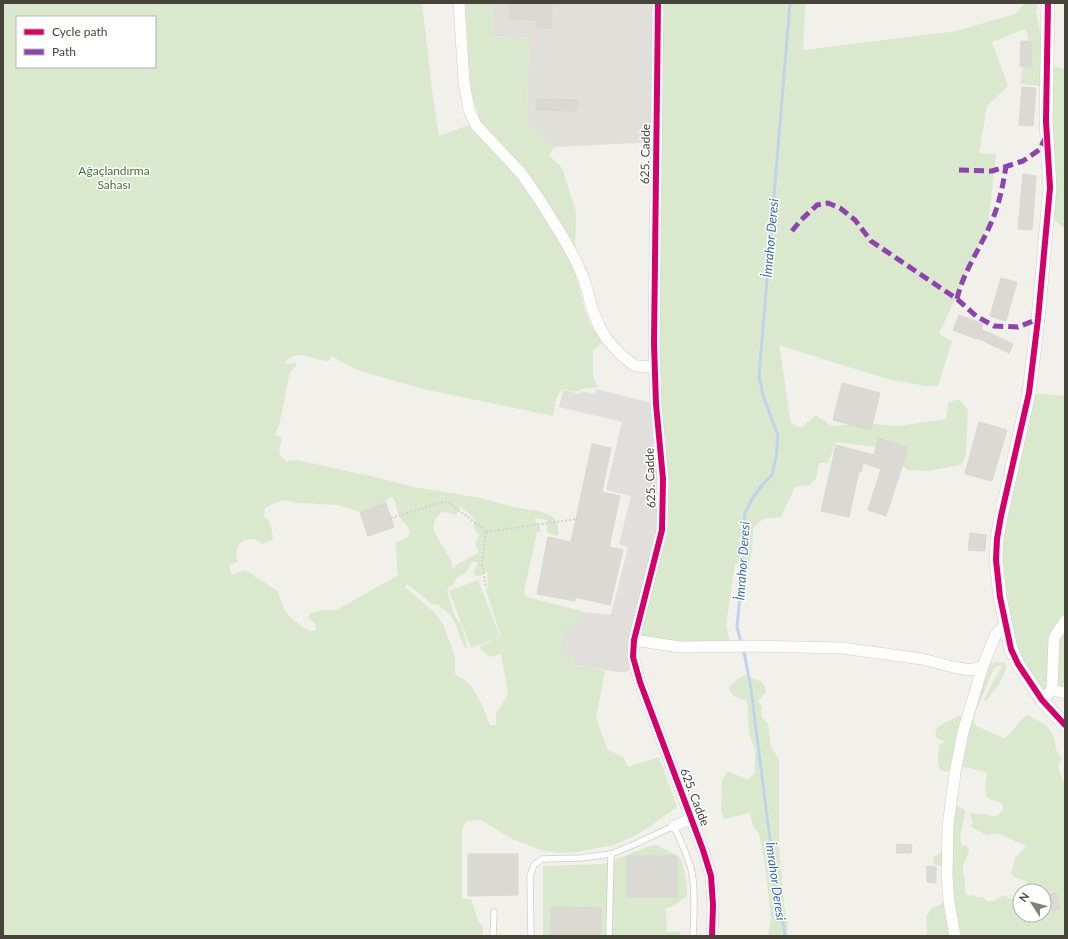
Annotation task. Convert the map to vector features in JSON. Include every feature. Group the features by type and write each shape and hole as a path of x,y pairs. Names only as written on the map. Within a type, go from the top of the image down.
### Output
{"street":[{"path":"459,3 464,82 469,110 476,125 521,173 561,234 575,259 585,282 592,310 606,338 620,354 635,366 654,367"},
{"name":"625. Cadde","path":"658,3 654,367 663,479 662,530 634,640 633,658 640,682 703,850 711,876 714,905 712,936"},
{"path":"1048,3 1046,121 1050,188 1038,319 1029,393 1001,516 997,539 996,560 1000,597 1011,649 1018,664 1042,700 1065,725"},
{"path":"1042,700 1052,690 1054,638 1065,621"},
{"path":"956,936 949,902 947,876 948,826 955,773 963,732 983,666 995,636 1005,625"},
{"path":"634,640 680,647 749,646 842,648 922,659 971,670 983,666"},
{"path":"1052,690 1065,692"},
{"path":"674,826 691,819"}],"lane":[{"path":"531,936 530,876 534,865 542,859 581,858 611,854 674,826 687,857 693,878 693,936"},
{"path":"609,936 611,854"},
{"path":"493,936 494,912"}],"path":[{"path":"391,518 446,502 486,532"},
{"path":"486,532 576,519"},
{"path":"486,532 482,564 486,588"}],"shaded area":[{"path":"492,3 658,3 656,142 555,147 527,120 529,38 493,36"},
{"path":"596,389 656,404 662,530 635,664 627,672 573,665 574,657 568,656 568,652 561,650 567,626 574,627 576,622 583,621 585,612 611,615 628,547 619,544 631,496 606,490 622,422 559,407 563,390 580,394 581,391 595,394"}],"green space":[{"name":"Ağaçlandırma Sahası","path":"3,3 422,3 439,136 480,121 471,92 465,3 492,3 493,36 529,38 527,120 555,147 549,155 562,168 576,212 575,272 585,311 591,325 604,342 593,350 593,376 598,387 582,389 576,392 562,389 556,399 553,416 423,389 357,370 331,356 329,361 301,355 290,358 285,362 287,364 297,364 290,373 279,426 275,433 276,436 280,436 282,439 279,447 280,455 286,461 296,460 414,487 481,498 513,507 539,511 554,518 558,525 558,536 547,533 547,520 535,518 539,524 540,532 537,532 524,592 527,597 585,612 583,621 569,652 574,657 574,665 605,671 596,718 608,750 623,757 628,767 659,757 677,807 645,830 614,845 576,852 560,853 544,851 512,839 481,820 466,821 462,831 462,899 471,899 478,921 483,926 483,936 3,936","holes":["392,497 400,518 409,528 408,536 395,543 398,575 337,610 324,610 310,613 308,618 315,623 316,630 309,631 288,615 285,611 278,591 245,570 232,575 229,565 238,562 236,556 237,548 243,541 250,539 258,541 262,544 273,540 270,524 264,516 265,508 277,502 285,500 297,503 339,505 360,512 386,503 386,500","460,506 476,520 473,526 479,536 475,542 478,552 458,564 453,569 451,560 433,528 435,519 443,511 456,515","472,562 478,563 474,571 475,576 480,576 487,571 488,585 486,590 501,637 480,646 481,650 490,657 501,654 508,694 496,714 496,725 490,725 482,704 469,683 455,674 455,657 443,624 434,612 405,587 407,584 435,606 436,604 442,608 453,618 466,649 468,648 461,624 456,619 447,591 449,586 452,586 457,578 465,573"]},
{"path":"658,3 805,3 803,50 956,31 1015,14 1025,3 1038,3 1036,11 1042,42 1040,86 1020,84 1028,37 1025,29 992,42 1008,86 987,106 979,153 996,154 988,228 939,334 952,341 938,386 926,386 887,379 779,345 791,423 801,428 816,415 832,426 863,423 898,426 946,419 948,403 959,399 968,410 966,455 961,465 928,471 907,470 889,449 836,442 828,463 819,463 816,479 809,485 795,487 781,517 763,519 753,528 752,550 749,564 735,564 726,625 731,647 634,640 655,397"},
{"path":"1046,64 1065,69 1065,229 1048,215"},
{"path":"1029,393 1065,396 1065,680 1061,692 1042,700 1018,664 996,560"},
{"path":"478,580 500,637 471,648 449,591"},
{"path":"998,662 1005,663 1005,672 1000,683 986,701 984,699 1002,666 1000,665 994,668 973,718 974,723 978,727 1004,738 1011,733 1027,715 1049,729 1053,735 1057,751 1062,758 1059,768 1065,784 1065,936 905,936 927,934 926,916 932,908 940,905 946,897 945,865 941,867 933,863 934,857 944,850 953,808 958,806 965,810 960,838 962,845 968,847 969,852 963,865 965,894 968,896 974,895 983,897 987,901 994,901 1003,895 1012,899 1012,923 1052,923 1052,883 1027,883 1011,874 1015,858 1026,846 997,833 987,835 971,826 973,821 970,817 971,813 995,816 1003,810 1003,806 1000,802 991,800 986,796 985,790 987,772 963,767 962,762 946,772 940,770 938,765 939,745 945,742 937,738 935,731 946,722 959,716 962,717 991,664"},
{"path":"746,675 759,680 765,687 766,692 758,701 762,707 761,716 768,724 771,747 779,759 779,845 784,905 788,924 787,936 768,936 771,918 765,864 759,834 753,826 750,813 724,819 721,810 722,779 728,771 748,780 755,773 755,750 749,734 747,700 735,697 731,693 729,687 739,678"},
{"path":"652,845 657,845 678,856 682,861 687,885 687,896 672,907 666,908 667,932 680,931 681,936 543,936 543,866 604,864"}],"building":[{"path":"510,3 552,3 551,28 537,28 538,20 510,19"},
{"path":"1021,41 1032,42 1031,67 1020,66"},
{"path":"1022,87 1036,88 1033,126 1019,125"},
{"path":"537,99 577,100 576,111 536,110"},
{"path":"1023,174 1036,176 1032,230 1018,229"},
{"path":"1001,278 1017,282 1006,321 990,316"},
{"path":"959,315 983,324 981,329 1013,344 1009,353 977,338 953,330"},
{"path":"842,383 880,393 871,430 833,420"},
{"path":"979,422 1007,430 992,481 965,474"},
{"path":"879,438 908,448 886,516 868,510 881,469 863,463 861,472 859,471 849,517 821,511 836,445 874,455"},
{"path":"592,444 611,448 602,492 620,496 609,547 623,550 610,605 575,597 575,601 537,594 548,537 571,542"},
{"path":"386,503 394,527 368,536 360,512"},
{"path":"970,533 986,535 985,551 968,550"},
{"path":"897,844 912,845 911,853 896,853"},
{"path":"468,854 518,854 518,895 468,896"},
{"path":"627,856 677,856 677,897 627,897"},
{"path":"927,866 936,867 936,883 927,882"},
{"path":"1056,893 1060,909 1052,911 1052,894"},
{"path":"551,907 601,908 601,936 550,936"}],"waterway":[{"name":"İmrahor Deresi","path":"785,936 779,911 751,689 737,627 742,575 745,513 752,499 772,475 776,457 778,436 763,395 759,376 790,3"}],"marked path":[{"path":"959,170 992,171 1023,161 1039,150 1046,137"},
{"path":"957,299 967,270 987,233 994,216 1004,181 1006,166"},
{"path":"792,231 817,205 828,203 840,208 855,220 871,241 957,299 976,316 994,326 1018,327 1038,319"}],"cycle path":[{"path":"658,3 654,344 656,404 663,479 662,530 634,640 633,657 640,682 703,850 711,876 713,905 712,936"},
{"path":"1048,3 1046,121 1050,188 1038,319 1029,393 1001,516 997,539 996,560 1000,597 1011,649 1018,664 1042,700 1065,725"}]}
